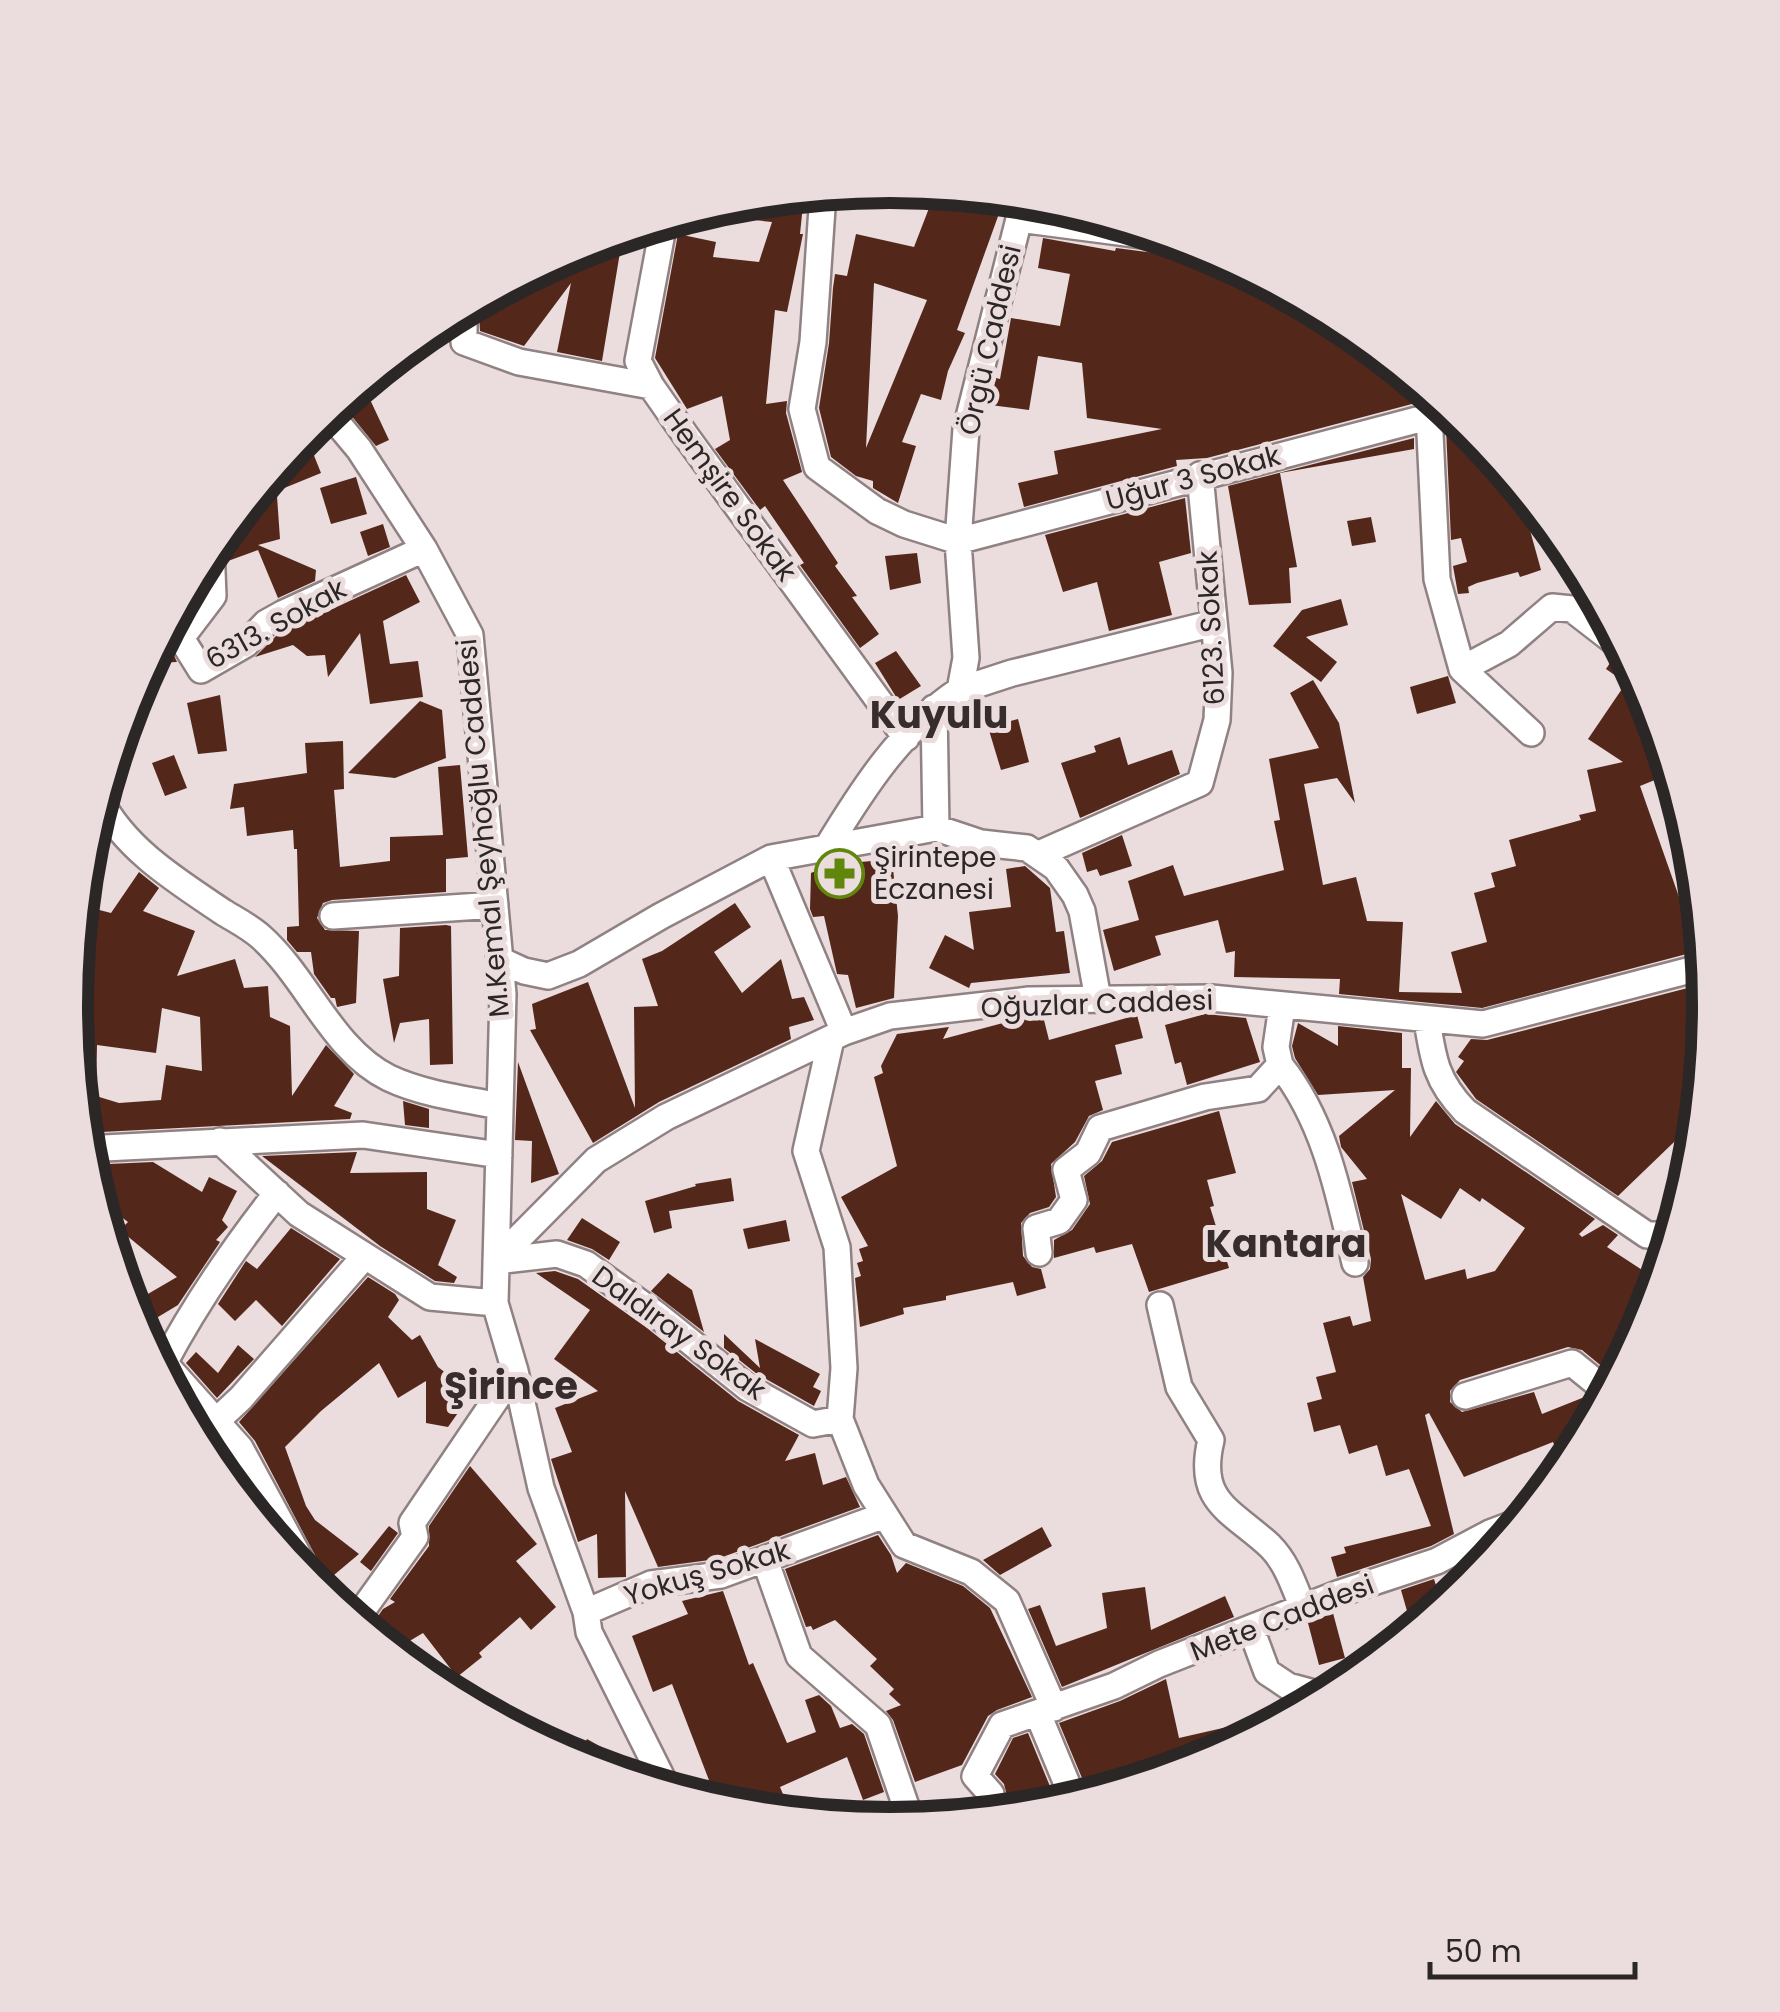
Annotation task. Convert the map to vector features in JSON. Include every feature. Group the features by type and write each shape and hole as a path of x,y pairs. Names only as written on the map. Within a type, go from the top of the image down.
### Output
{"street":[{"path":"822,207 813,342 802,409 817,467 877,511 904,524 958,540"},
{"name":"Örgü Caddesi","path":"960,690 966,658 958,540 966,429 1023,215"},
{"path":"651,386 638,362 661,237"},
{"name":"Hemşire Sokak","path":"464,326 464,342 519,362 651,386 906,738"},
{"name":"Uğur 3 Sokak","path":"958,540 1200,475 1423,407"},
{"path":"1429,412 1437,579 1462,669 1531,733"},
{"name":"M.Kemal Şeyhoğlu Caddesi","path":"338,424 359,449 424,549 470,635 504,994 495,1304 515,1371 541,1488 590,1632 659,1774"},
{"name":"6123. Sokak","path":"1039,854 1200,783 1217,720 1219,673 1200,475"},
{"name":"6313. Sokak","path":"213,576 214,596 181,638 200,670 246,644 266,623 284,613 424,549"},
{"path":"1462,669 1509,644 1552,607 1572,610 1599,630"},
{"path":"828,846 872,775 934,708 960,690 1012,673 1214,623"},
{"path":"934,708 936,828"},
{"path":"111,817 119,830 168,876 260,936 306,987 349,1048 388,1078 434,1093 500,1106"},
{"path":"500,960 524,972 548,976 578,964 771,858 936,828 981,842 1027,848 1056,868 1076,894 1082,910 1098,1000"},
{"path":"771,858 838,1036 806,1151 837,1247 844,1368 840,1419 866,1486 904,1544 971,1572 1007,1601 1070,1788"},
{"path":"333,916 495,905"},
{"name":"Oğuzlar Caddesi","path":"496,1260 596,1160 696,1100 890,1016 1029,1000 1211,998 1483,1024 1691,970"},
{"path":"1282,1006 1276,1047 1280,1065 1296,1085 1316,1123 1355,1263"},
{"path":"1427,1020 1438,1076 1465,1110 1647,1235 1659,1235"},
{"path":"1039,1253 1036,1228 1059,1221 1074,1200 1066,1170 1088,1152 1100,1128 1205,1097 1258,1090 1280,1065"},
{"path":"100,1148 363,1135 499,1155"},
{"path":"220,1141 299,1214 430,1297 495,1304"},
{"path":"165,1350 234,1248 277,1193"},
{"name":"Daldıray Sokak","path":"496,1260 557,1254 586,1264 748,1388 813,1424 840,1419"},
{"path":"212,1425 241,1398 364,1257"},
{"path":"1160,1305 1179,1387 1210,1440 1204,1466 1213,1497 1286,1566 1304,1608"},
{"path":"1465,1396 1572,1363 1597,1384"},
{"path":"363,1610 416,1537 412,1523 515,1371"},
{"path":"193,1403 212,1425 219,1445"},
{"name":"Yokuş Sokak","path":"586,1612 651,1584 722,1575 885,1515"},
{"name":"Mete Caddesi","path":"991,1794 974,1776 1002,1726 1304,1608 1483,1545"},
{"path":"765,1560 799,1656 878,1725 906,1808"},
{"path":"1251,1629 1267,1672 1288,1686 1307,1691"}],"building":[{"path":"930,205 1000,211 957,330 965,333 948,371 941,400 921,394 902,442 916,446 898,503 873,488 873,481 856,476 831,457 819,408 835,274 847,276 856,234 914,247","holes":["874,283 927,300 866,448"]},
{"path":"803,208 803,234 787,312 775,310 766,404 787,401 786,413 802,472 783,480 838,563 835,566 857,596 852,597 879,634 860,648 800,565 804,563 765,506 760,510 715,449 730,440 722,396 687,409 655,358 678,234 716,242 713,257 759,262 772,222 754,220 755,215"},
{"path":"1043,238 1115,251 1116,248 1171,255 1245,286 1291,311 1379,369 1413,398 1412,404 1207,458 1176,460 1177,466 1024,507 1018,483 1058,474 1054,451 1162,429 1087,418 1082,363 1038,356 1029,410 990,405 996,378 1000,379 1011,318 1060,326 1070,274 1038,268"},
{"path":"620,251 602,361 557,352 571,283 524,346 480,331 479,317 489,311 535,286"},
{"path":"369,397 389,440 376,446 350,414"},
{"path":"1446,429 1526,516 1541,570 1477,583 1468,587 1469,593 1458,594 1453,566 1467,562 1461,538 1451,540"},
{"path":"1414,438 1414,449 1280,473 1297,567 1289,568 1291,603 1249,605 1228,486"},
{"path":"312,451 321,473 277,491 287,477"},
{"path":"356,477 367,514 331,524 320,488"},
{"path":"277,496 280,539 258,545 316,570 315,581 278,598 258,550 228,561 228,554 266,501"},
{"path":"1185,498 1191,553 1159,562 1172,615 1109,631 1097,582 1063,592 1045,535"},
{"path":"1371,517 1376,542 1352,546 1347,521"},
{"path":"383,524 390,547 368,556 360,532"},
{"path":"917,553 921,583 890,590 885,556"},
{"path":"406,575 420,602 383,621 390,664 418,661 423,697 370,704 360,633 328,677 325,655 307,656 293,645 255,657 276,636"},
{"path":"1341,599 1348,625 1306,637 1337,662 1321,682 1273,646 1302,610"},
{"path":"171,649 177,662 165,662"},
{"path":"896,651 921,686 898,700 875,663"},
{"path":"1615,662 1623,681 1606,669"},
{"path":"1448,676 1456,703 1417,714 1410,687"},
{"path":"1313,680 1339,723 1355,803 1337,778 1304,784 1323,885 1356,877 1367,921 1403,922 1399,992 1462,993 1451,952 1487,942 1474,893 1495,887 1491,873 1516,866 1509,840 1581,820 1579,815 1596,811 1587,770 1623,762 1588,739 1625,685 1659,778 1640,786 1688,923 1691,953 1482,1008 1339,994 1340,979 1234,977 1235,951 1226,953 1218,920 1155,936 1161,955 1114,971 1103,930 1139,920 1128,881 1173,865 1184,896 1284,870 1274,821 1280,820 1269,759 1319,748 1290,693"},
{"path":"220,695 227,751 198,754 187,703"},
{"path":"420,701 442,710 446,758 395,778 348,773"},
{"path":"1018,719 1029,762 1001,770 988,727"},
{"path":"1120,737 1128,765 1172,750 1180,774 1080,818 1061,763 1096,752 1094,746"},
{"path":"343,741 344,789 334,790 340,867 390,861 390,837 443,835 438,767 460,765 468,857 446,859 446,892 323,903 317,918 325,930 359,931 356,1003 337,1007 335,998 331,998 314,974 311,952 297,952 287,940 287,927 299,926 293,830 247,836 244,807 230,809 234,784 307,773 305,743"},
{"path":"174,755 187,788 165,796 152,763"},
{"path":"1122,835 1132,866 1100,876 1097,869 1087,872 1082,853"},
{"path":"860,858 861,862 892,859 898,916 894,998 856,1008 848,975 837,974 824,916 813,917 810,909 811,873"},
{"path":"1025,866 1050,888 1056,932 1064,931 1070,973 971,983 969,988 929,968 945,935 974,950 969,912 1011,907 1006,869"},
{"path":"139,872 159,888 143,911 195,931 177,976 235,959 244,988 268,986 270,1017 290,1026 292,1096 326,1045 354,1074 334,1106 352,1113 350,1119 98,1132 89,1058 93,908 111,913","holes":["162,1008 200,1017 202,1071 166,1065 161,1100 119,1103 96,1096 97,1045 156,1053"]},
{"path":"735,903 751,927 714,952 742,993 781,959 792,999 804,997 814,1020 789,1027 791,1039 659,1102 593,1143 530,1030 536,1029 532,1004 588,982 635,1108 634,1007 658,1006 642,959 662,951"},
{"path":"451,926 453,1064 430,1065 429,1019 400,1023 394,1043 383,979 399,976 400,928"},
{"path":"1692,987 1691,1058 1682,1134 1618,1196 1476,1099 1456,1072 1464,1061 1458,1057 1471,1039 1487,1040"},
{"path":"1205,1014 1246,1018 1260,1062 1187,1085 1181,1062 1175,1064 1165,1025"},
{"path":"1137,1015 1143,1038 1115,1045 1122,1074 1095,1081 1103,1110 1089,1116 1075,1142 1051,1164 1056,1197 1049,1207 1030,1213 1021,1223 1023,1256 1032,1267 1041,1269 1046,1288 1017,1296 1013,1282 946,1296 946,1300 903,1308 904,1314 860,1327 855,1278 861,1276 857,1263 863,1261 859,1249 868,1246 841,1197 897,1166 874,1077 883,1073 881,1066 897,1034 949,1027 943,1039 1025,1017 1043,1016 1049,1040"},
{"path":"1298,1023 1338,1046 1338,1026 1402,1033 1402,1068 1411,1068 1410,1137 1436,1101 1455,1124 1595,1219 1579,1234 1582,1237 1603,1225 1618,1235 1607,1247 1647,1273 1605,1369 1582,1350 1568,1347 1460,1380 1450,1391 1450,1402 1462,1412 1534,1392 1542,1414 1587,1396 1590,1398 1557,1452 1553,1442 1464,1477 1429,1413 1425,1415 1454,1534 1431,1546 1337,1577 1331,1557 1346,1553 1344,1547 1431,1526 1409,1469 1386,1476 1377,1445 1349,1454 1340,1425 1314,1432 1307,1403 1322,1399 1316,1377 1336,1372 1323,1323 1350,1316 1353,1326 1371,1321 1363,1277 1370,1269 1371,1259 1352,1182 1367,1179 1341,1147 1339,1136 1395,1090 1318,1095 1292,1046","holes":["1460,1188 1480,1202 1482,1198 1525,1228 1495,1271 1467,1279 1465,1269 1425,1280 1401,1194 1441,1219"]},
{"path":"518,1062 559,1174 531,1183 532,1141 515,1140"},
{"path":"403,1101 429,1109 429,1128 405,1125"},
{"path":"1219,1111 1236,1173 1207,1180 1214,1206 1210,1207 1229,1268 1149,1292 1132,1244 1096,1253 1094,1247 1054,1258 1054,1240 1072,1230 1090,1204 1084,1176 1102,1161 1112,1142"},
{"path":"357,1152 350,1173 427,1172 427,1209 456,1220 438,1265 457,1277 454,1283 435,1281 380,1246 262,1156"},
{"path":"153,1162 202,1192 209,1177 237,1191 222,1220 228,1227 216,1240 220,1242 178,1305 153,1320 143,1297 177,1277 120,1230 128,1222 114,1212 103,1164"},
{"path":"731,1178 734,1201 669,1211 672,1228 654,1233 645,1201 695,1184"},
{"path":"582,1218 620,1242 609,1260 567,1240"},
{"path":"786,1220 790,1241 748,1249 743,1229"},
{"path":"291,1228 340,1259 282,1326 256,1300 235,1321 218,1304 246,1261 257,1269"},
{"path":"555,1271 578,1279 738,1401 799,1435 785,1461 815,1453 823,1485 846,1477 860,1507 717,1559 658,1567 625,1491 626,1577 598,1578 597,1534 578,1542 551,1459 572,1452 555,1408 598,1391 554,1359 590,1310 536,1273"},
{"path":"668,1273 692,1290 704,1332 651,1291"},
{"path":"368,1277 399,1300 388,1317 412,1340 420,1335 438,1367 472,1393 448,1427 426,1423 426,1381 398,1398 379,1363 285,1447 306,1506 315,1520 359,1554 329,1579 255,1441 239,1422"},
{"path":"724,1334 760,1368 755,1339 820,1374 813,1387 821,1391 814,1406 757,1374 724,1348"},
{"path":"238,1345 254,1359 217,1398 186,1363 196,1352 218,1373"},
{"path":"470,1466 537,1544 516,1561 556,1607 531,1630 520,1617 457,1677 423,1633 403,1645 375,1621 383,1609 395,1602 390,1599 429,1546 429,1526"},
{"path":"389,1526 398,1533 371,1571 360,1562"},
{"path":"1042,1527 1052,1546 1000,1575 983,1560"},
{"path":"878,1535 897,1573 906,1563 963,1586 990,1608 1032,1697 988,1716 962,1765 915,1782 893,1720 886,1711 901,1705 889,1694 894,1689 870,1666 877,1659 835,1620 813,1630 806,1627 785,1569"},
{"path":"1434,1579 1438,1591 1409,1618 1401,1590"},
{"path":"1145,1587 1151,1630 1225,1596 1234,1617 1062,1687 1028,1609 1040,1605 1056,1646 1107,1628 1102,1593"},
{"path":"723,1591 749,1665 753,1663 787,1743 816,1732 805,1700 819,1695 831,1706 840,1728 852,1724 864,1734 884,1792 863,1800 847,1757 780,1787 786,1802 723,1791 721,1785 712,1788 672,1684 653,1692 632,1636 688,1614 682,1601"},
{"path":"1333,1613 1345,1658 1319,1665 1308,1623"},
{"path":"1166,1679 1179,1738 1255,1721 1148,1766 1085,1784 1059,1723"},
{"path":"1028,1733 1052,1792 1011,1799 1007,1796 1004,1784 995,1774 1013,1738"},
{"path":"587,1739 619,1757 617,1760 583,1747"}],"place":[{"name":"Şirintepe Eczanesi","path":"839,873"}],"district":[{"name":"Kuyulu","path":"939,714"},
{"name":"Kantara","path":"1286,1243"},
{"name":"Şirince","path":"511,1385"}]}
